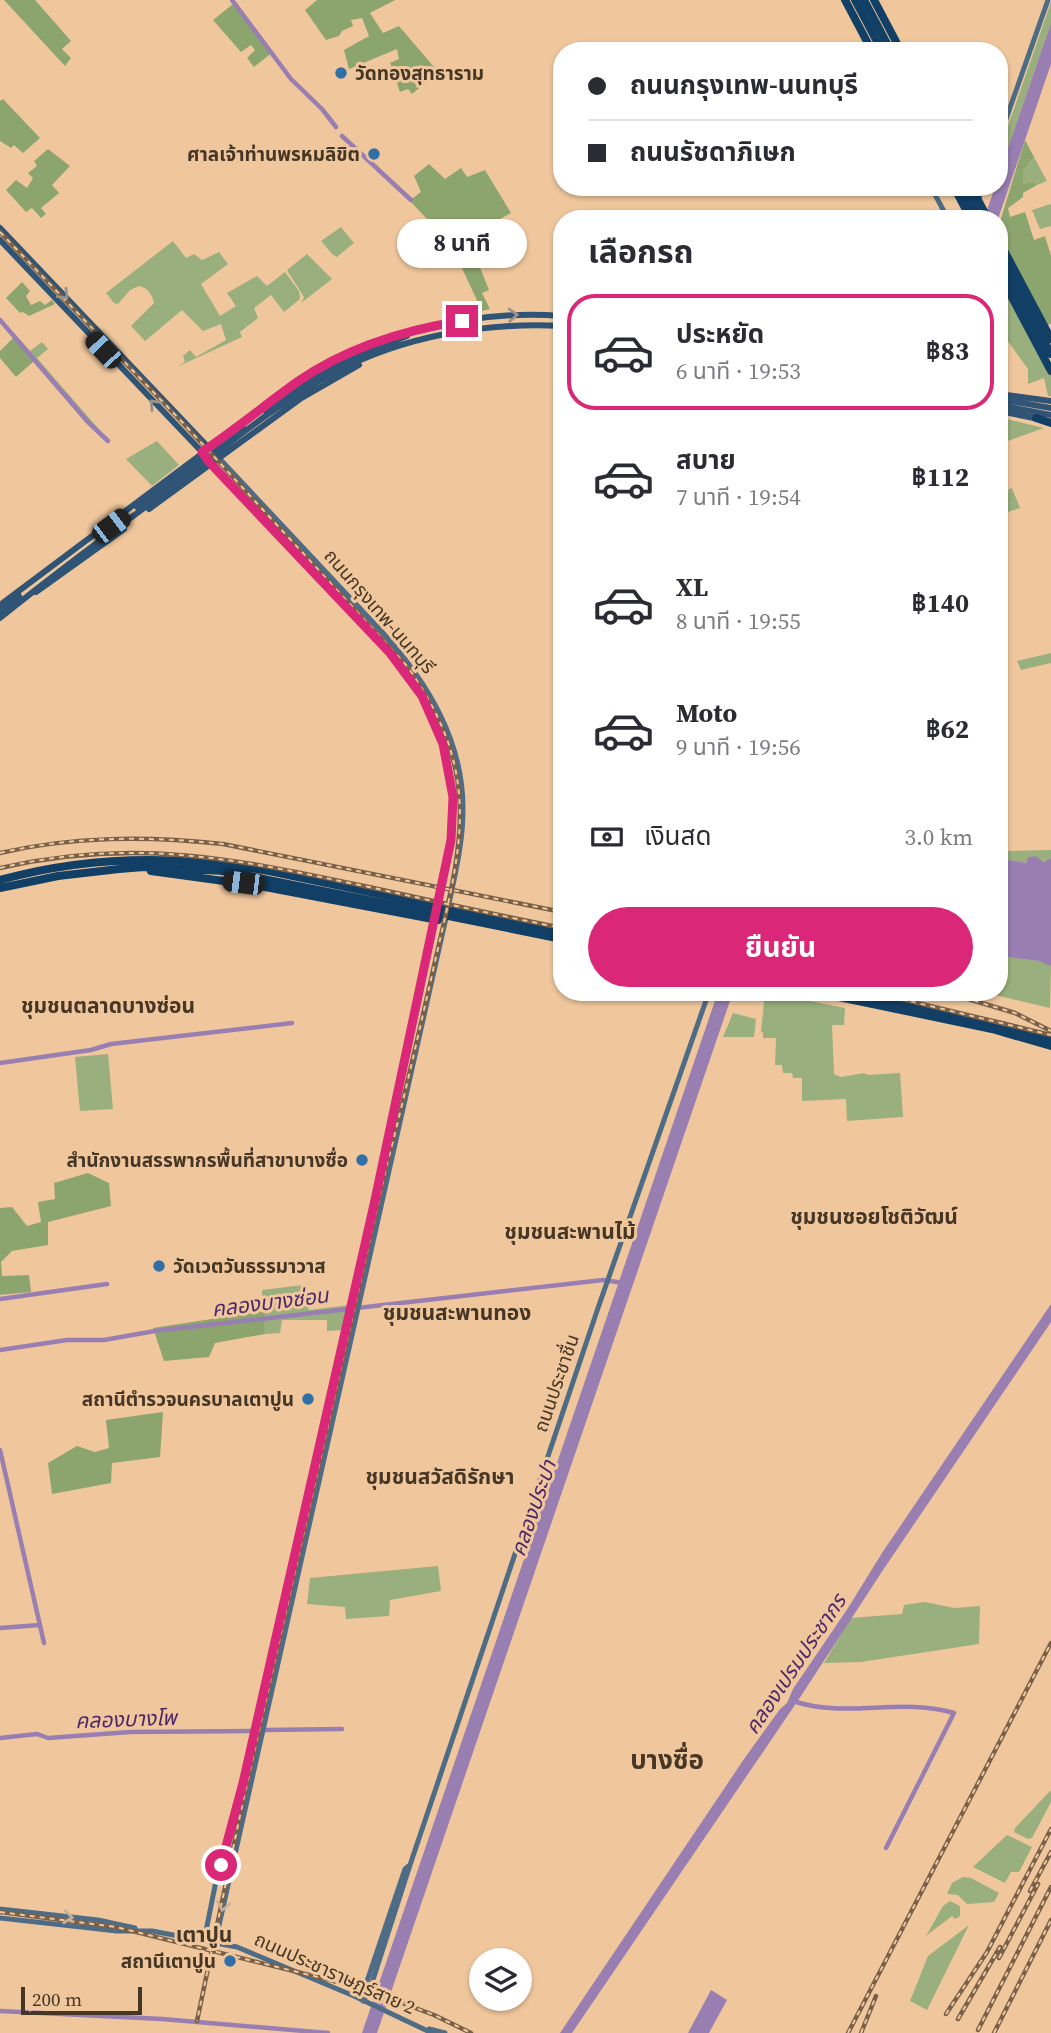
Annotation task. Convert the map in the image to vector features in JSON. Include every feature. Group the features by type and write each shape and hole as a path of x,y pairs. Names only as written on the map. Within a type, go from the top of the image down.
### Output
{"highway":[{"path":"845,0 867,42"},
{"path":"855,0 885,42"},
{"path":"864,0 865,11 878,42"},
{"path":"874,0 896,42"},
{"path":"956,196 968,210"},
{"path":"1008,258 1051,339"},
{"path":"1008,274 1051,354"},
{"path":"1008,290 1051,371"},
{"path":"1040,413 1051,422"},
{"path":"0,885 92,863 149,859 215,863 264,870 553,930"},
{"path":"0,885 144,867 224,871 553,937"},
{"path":"148,870 260,886 495,931 540,935"},
{"path":"858,1001 992,1029 1051,1046"},
{"path":"893,1001 1051,1038"}],"main road":[{"path":"1008,113 1048,0"},
{"name":"ถนนกรุงเทพ-นนทบุรี","path":"0,228 396,648 429,692 452,741 461,777 463,810 460,841 446,918 215,1944"},
{"name":"ถนนกรุงเทพ-นนทบุรี","path":"0,240 390,653 422,696 443,744 454,810 451,840 436,915 381,1166 204,1941"},
{"path":"30,274 38,268"},
{"path":"0,605 299,381 347,354 397,335 422,329 491,317 553,316"},
{"path":"0,618 44,582 283,404 374,351 445,334 508,326 553,326"},
{"path":"0,611 282,399 321,374 422,329"},
{"path":"9,611 312,391 378,357 445,334"},
{"path":"1008,397 1051,401"},
{"path":"1008,400 1040,413"},
{"path":"270,402 265,408 267,414 279,414"},
{"path":"1008,407 1051,415"},
{"path":"1008,411 1040,413 1051,408"},
{"path":"153,489 165,490 163,499"},
{"path":"309,568 316,563"},
{"path":"390,653 392,648 396,648"},
{"path":"446,758 450,760 456,756"},
{"path":"0,885 59,871 118,864 165,863 225,868 446,918"},
{"path":"0,885 26,884 86,874 225,868"},
{"name":"ถนนประชาชื่น","path":"363,2001 364,1990 401,1880 405,1869 410,1865 598,1308 706,1001"},
{"path":"413,1017 423,1020"},
{"path":"381,1166 390,1167"},
{"path":"333,1383 340,1383"},
{"path":"303,1514 310,1515"},
{"path":"257,1716 265,1718"},
{"name":"ถนนประชาราษฎร์สาย 2","path":"0,1909 106,1921 251,1952 432,2033"},
{"path":"23,1921 24,1912"},
{"name":"ถนนประชาราษฎร์สาย 2","path":"0,1918 117,1931 141,1930"},
{"path":"424,2031 445,2033"}],"green space":[{"path":"4,0 35,0 71,41 62,49 71,58 65,66"},
{"path":"317,0 395,0 370,13 383,33 399,26 434,67 436,74 412,94 408,89 400,92 390,63 399,59 397,49 349,69 344,50 369,36 362,18 351,20 353,26 342,31 339,36 326,40 305,10"},
{"path":"1051,2 1051,23 1008,148 1008,126"},
{"path":"233,4 273,52 254,67 247,58 255,50 251,45 241,52 213,20"},
{"path":"3,99 40,138 23,153 14,145 11,148 0,141 0,101"},
{"path":"1025,140 1034,157 1023,170 1023,184 1034,182 1037,185 1023,193 1023,197 1008,208 1010,217 1025,212 1034,240 1045,236 1051,256 1051,324 1047,325 1008,252 1008,210 1004,210"},
{"path":"48,149 70,166 52,185 59,193 41,208 46,214 41,218 32,208 26,212 6,190 16,180 27,188 33,178 28,173 37,166 34,161"},
{"path":"1034,157 1047,181 1037,185 1034,182 1023,184 1023,170"},
{"path":"429,164 445,179 461,168 467,177 485,170 511,213 493,223 506,251 479,265 489,290 482,293 490,309 482,311 452,247 424,261 420,255 424,252 410,232 427,219 412,203 413,198 421,192 414,176"},
{"path":"1051,204 1051,226 1040,229 1032,210"},
{"path":"341,227 354,243 337,257 321,241"},
{"path":"173,241 186,258 194,254 202,260 219,252 228,264 201,284 220,316 236,306 227,293 257,276 267,286 285,272 299,291 300,299 284,312 271,295 254,308 258,318 240,332 242,337 177,367 185,362 183,356 190,350 196,357 226,340 221,324 203,331 182,310 145,341 131,326 154,303 149,292 139,286 130,290 118,304 106,293"},
{"path":"1008,252 1037,306 1018,315 1051,376 1051,396 1048,396 1044,378 1028,384 1028,369 1008,341"},
{"path":"307,254 332,279 301,303 304,297 287,270"},
{"path":"22,282 30,291 26,296 31,305 40,301 45,305 52,300 55,304 29,316 20,313 6,298"},
{"path":"0,318 30,351 42,342 48,349 37,358 110,442 86,423 0,322"},
{"path":"14,337 34,361 16,377 0,358 0,351"},
{"path":"1008,419 1044,428 1008,441"},
{"path":"157,441 179,465 152,486 126,459"},
{"path":"1012,488 1020,508 1008,512 1008,490"},
{"path":"1051,653 1051,663 1021,670 1017,661"},
{"path":"1051,850 1051,858 1045,862 1034,856 1028,857 1026,863 1008,860 1008,851"},
{"path":"1008,957 1051,965 1050,1008 1008,998"},
{"path":"764,1001 810,1001 845,1008 844,1025 832,1025 834,1074 841,1077 864,1073 900,1073 903,1117 847,1121 846,1099 802,1101 802,1078 793,1078 792,1073 783,1073 782,1065 775,1065 776,1038 763,1038 761,1032"},
{"path":"733,1013 756,1019 754,1037 723,1037"},
{"path":"108,1054 113,1109 80,1111 75,1057"},
{"path":"88,1173 109,1183 111,1206 48,1222 48,1245 12,1251 1,1262 2,1276 29,1275 31,1292 0,1295 0,1208 12,1207 27,1226 41,1222 38,1202 55,1199 54,1183"},
{"path":"303,1285 309,1310 349,1305 342,1330 327,1331 327,1320 282,1320 280,1333 265,1334 262,1290"},
{"path":"264,1311 265,1334 215,1343 209,1357 164,1361 153,1328"},
{"path":"163,1412 160,1457 112,1463 111,1483 52,1494 48,1463 77,1446 95,1452 109,1448 106,1420"},
{"path":"438,1566 441,1591 390,1600 389,1616 346,1619 345,1607 307,1604 310,1578"},
{"path":"925,1602 954,1608 980,1606 979,1644 861,1662 824,1663 851,1618 902,1614 904,1605"},
{"path":"1051,1790 1051,1802 1032,1838 1028,1839 1014,1832 1015,1828"},
{"path":"1007,1835 1032,1847 1019,1872 1011,1872 1005,1883 973,1867"},
{"path":"963,1877 971,1878 999,1893 994,1902 967,1904 958,1895 947,1894 952,1883"},
{"path":"950,1901 960,1906 960,1916 955,1919 952,1916 926,1936 943,1906"},
{"path":"969,1925 927,2010 910,2001 928,1956"}],"shaded area":[{"path":"1051,23 1051,64 1008,190 1008,148"},
{"path":"992,196 1006,196 1001,210 987,210"},
{"path":"1035,856 1044,862 1051,858 1051,966 1039,961 1008,957 1008,860 1026,863 1028,857"},
{"path":"715,1001 730,1001 377,2033 362,2033"},
{"path":"1051,1304 1051,1322 801,1696 572,2033 560,2033 744,1759 787,1703 793,1689 882,1553"},
{"path":"711,1990 727,2000 709,2033 688,2033"}],"waterway":[{"path":"232,0 291,79 336,127"},
{"path":"342,136 411,200"},
{"path":"0,320 88,422 108,441"},
{"path":"0,1063 91,1050 111,1044 292,1023"},
{"name":"คลองบางซ่อน","path":"0,1350 67,1340 104,1340 155,1331 603,1280 624,1283"},
{"path":"0,1299 107,1284"},
{"path":"0,1450 44,1643"},
{"path":"0,1628 40,1625"},
{"name":"คลองเปรมประชากร","path":"793,1701 833,1708 914,1707 954,1713 886,1848"},
{"name":"คลองบางโพ","path":"266,1730 342,1729"},
{"name":"คลองบางโพ","path":"0,1738 37,1734 48,1738 130,1732 253,1731"},
{"path":"0,2011 162,2019 328,2033"}],"railway":[{"path":"0,232 183,423 406,665 432,706 448,744 457,780 460,816 451,891 242,1806 197,2021"},
{"path":"0,853 55,843 111,839 223,844 553,910"},
{"path":"0,868 96,854 186,855 274,868 553,926"},
{"path":"909,1001 1051,1035"},
{"path":"975,1001 1015,1013 1051,1031"},
{"path":"848,2033 1051,1643"},
{"path":"946,2014 987,1952 1051,1829"},
{"path":"1030,1891 1051,1852"},
{"path":"999,1958 1038,1884"},
{"path":"978,2030 1051,1887"},
{"path":"0,1912 116,1927 362,1988 434,2015 471,2033"},
{"path":"994,2033 1051,1920"},
{"path":"958,2019 1000,1947"},
{"path":"861,2033 876,1996"}],"place":[{"name":"วัดทองสุทธาราม","path":"341,73"},
{"name":"ศาลเจ้าท่านพรหมลิขิต","path":"374,154"},
{"name":"สำนักงานสรรพากรพื้นที่สาขาบางซื่อ","path":"362,1160"},
{"name":"วัดเวตวันธรรมาวาส","path":"159,1266"},
{"name":"สถานีตำรวจนครบาลเตาปูน","path":"308,1399"},
{"name":"สถานีเตาปูน","path":"230,1961"}],"district":[{"name":"ชุมชนตลาดบางซ่อน","path":"108,1005"},
{"name":"ชุมชนซอยโชติวัฒน์","path":"874,1216"},
{"name":"ชุมชนสะพานไม้","path":"570,1231"},
{"name":"ชุมชนสะพานทอง","path":"457,1312"},
{"name":"ชุมชนสวัสดิรักษา","path":"440,1476"},
{"name":"บางซื่อ","path":"667,1760"},
{"name":"เตาปูน","path":"204,1934"}],"route":[{"path":"221,1865 243,1783 375,1200 439,904 454,810 443,744 415,683 202,452 299,381 347,354 397,335 462,321"}],"water label":[{"name":"คลองประปา","path":"533,1508"}]}
